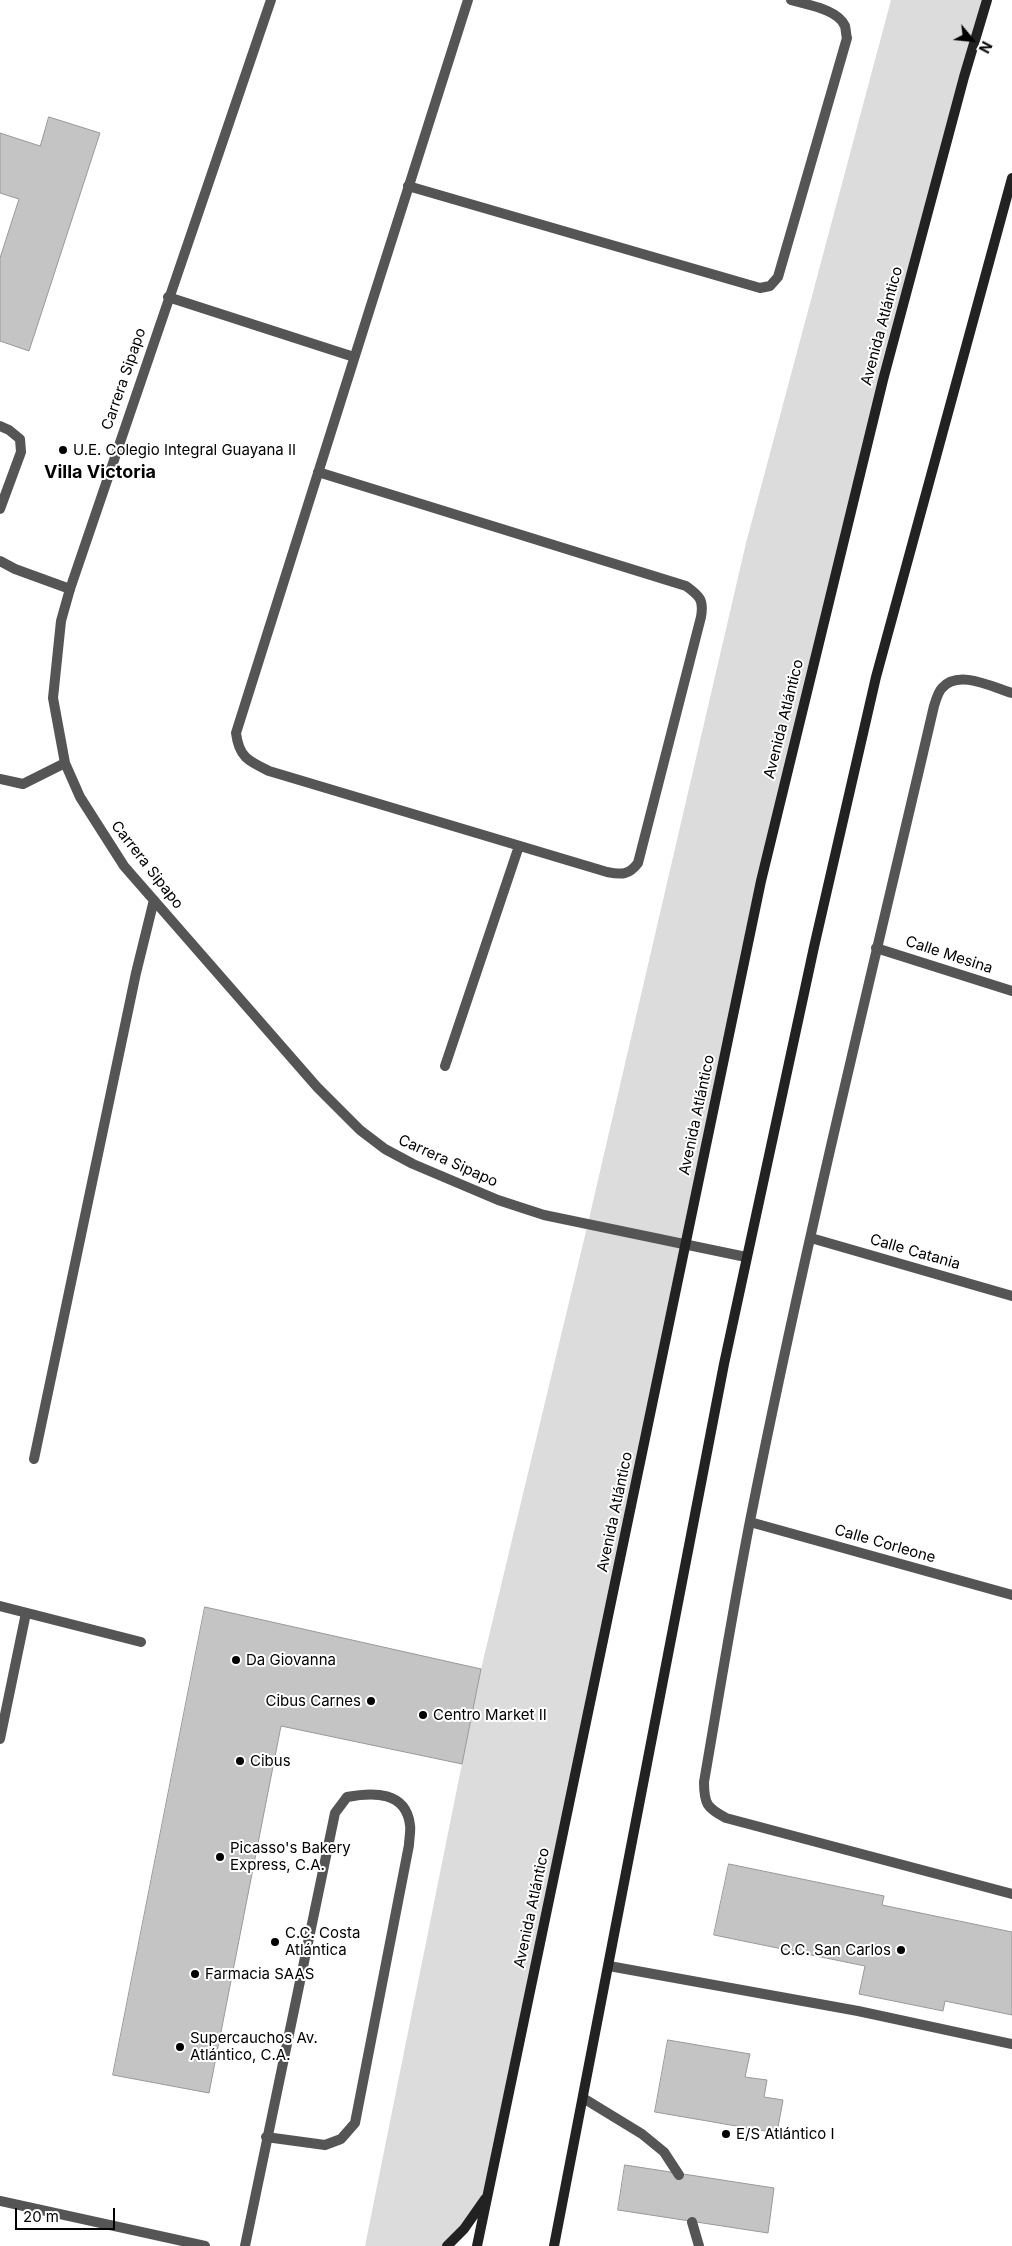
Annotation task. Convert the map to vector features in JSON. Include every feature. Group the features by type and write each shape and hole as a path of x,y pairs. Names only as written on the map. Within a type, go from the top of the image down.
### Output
{"main road":[{"name":"Avenida Atlántico","path":"477,2246 761,881 883,380 964,77 987,0"},
{"path":"554,2246 609,1966 681,1578 746,1257 876,677 1012,178"},
{"path":"447,2246 464,2229 488,2194"}],"street":[{"name":"Carrera Sipapo","path":"271,0 168,297 61,621 53,698 65,763 80,797 99,830 124,866 317,1087 360,1130 385,1149 454,1183 544,1215 746,1257"},
{"path":"318,472 686,586 697,594 704,605 638,863 632,872 622,875 608,872 269,770 243,756 237,745 236,733 354,357 408,186 468,0"},
{"path":"408,186 760,288 770,286 778,278 847,38 845,26 838,18 829,12 792,0"},
{"path":"168,297 354,357"},
{"path":"0,426 9,430 20,439 21,452 0,508"},
{"path":"0,561 15,569 70,589"},
{"path":"1012,693 967,680 952,680 941,689 934,706 876,948 750,1522 704,1782 704,1797 711,1810 726,1818 1012,1894"},
{"path":"0,779 23,784 65,763"},
{"path":"445,1066 519,846"},
{"path":"34,1459 134,982 154,900"},
{"name":"Calle Mesina","path":"876,948 1012,991"},
{"name":"Calle Catania","path":"811,1238 1012,1296"},
{"name":"Calle Corleone","path":"750,1522 1012,1595"},
{"path":"0,1606 142,1642"},
{"path":"0,1739 26,1613"},
{"path":"245,2246 266,2137 335,1813 347,1797 367,1793 389,1796 405,1808 411,1825 409,1845 355,2123 341,2139 325,2145 266,2137"},
{"path":"609,1966 858,2012 1012,2044"},
{"path":"583,2098 642,2134 664,2152 680,2175"},
{"path":"0,2201 199,2245"},
{"path":"692,2222 699,2246"}],"shaded area":[{"path":"891,0 987,0 964,77 761,881 488,2194 447,2246 365,2246 481,1669 588,1223 746,543"}],"building":[{"path":"49,117 100,133 29,351 0,341 0,258 19,199 0,193 0,133 40,146"},
{"path":"205,1607 481,1669 462,1764 281,1726 209,2093 113,2075"},
{"name":"C.C. San Carlos","path":"729,1864 884,1896 882,1905 1012,1932 1012,2015 945,2001 943,2011 859,1994 865,1966 714,1935"},
{"path":"668,2040 750,2054 745,2077 767,2080 764,2097 783,2100 777,2133 655,2112"},
{"path":"625,2165 774,2188 768,2233 618,2210"}],"place":[{"name":"U.E. Colegio Integral Guayana II","path":"63,450"},
{"name":"Da Giovanna","path":"236,1660"},
{"name":"Cibus Carnes","path":"371,1701"},
{"name":"Centro Market II","path":"423,1715"},
{"name":"Cibus","path":"240,1761"},
{"name":"Picasso's Bakery Express, C.A.","path":"220,1857"},
{"name":"C.C. Costa Atlántica","path":"275,1942"},
{"name":"C.C. San Carlos","path":"901,1950"},
{"name":"Farmacia SAAS","path":"195,1974"},
{"name":"Supercauchos Av. Atlántico, C.A.","path":"180,2047"},
{"name":"E/S Atlántico I","path":"726,2134"}],"district":[{"name":"Villa Victoria","path":"100,473"}]}
